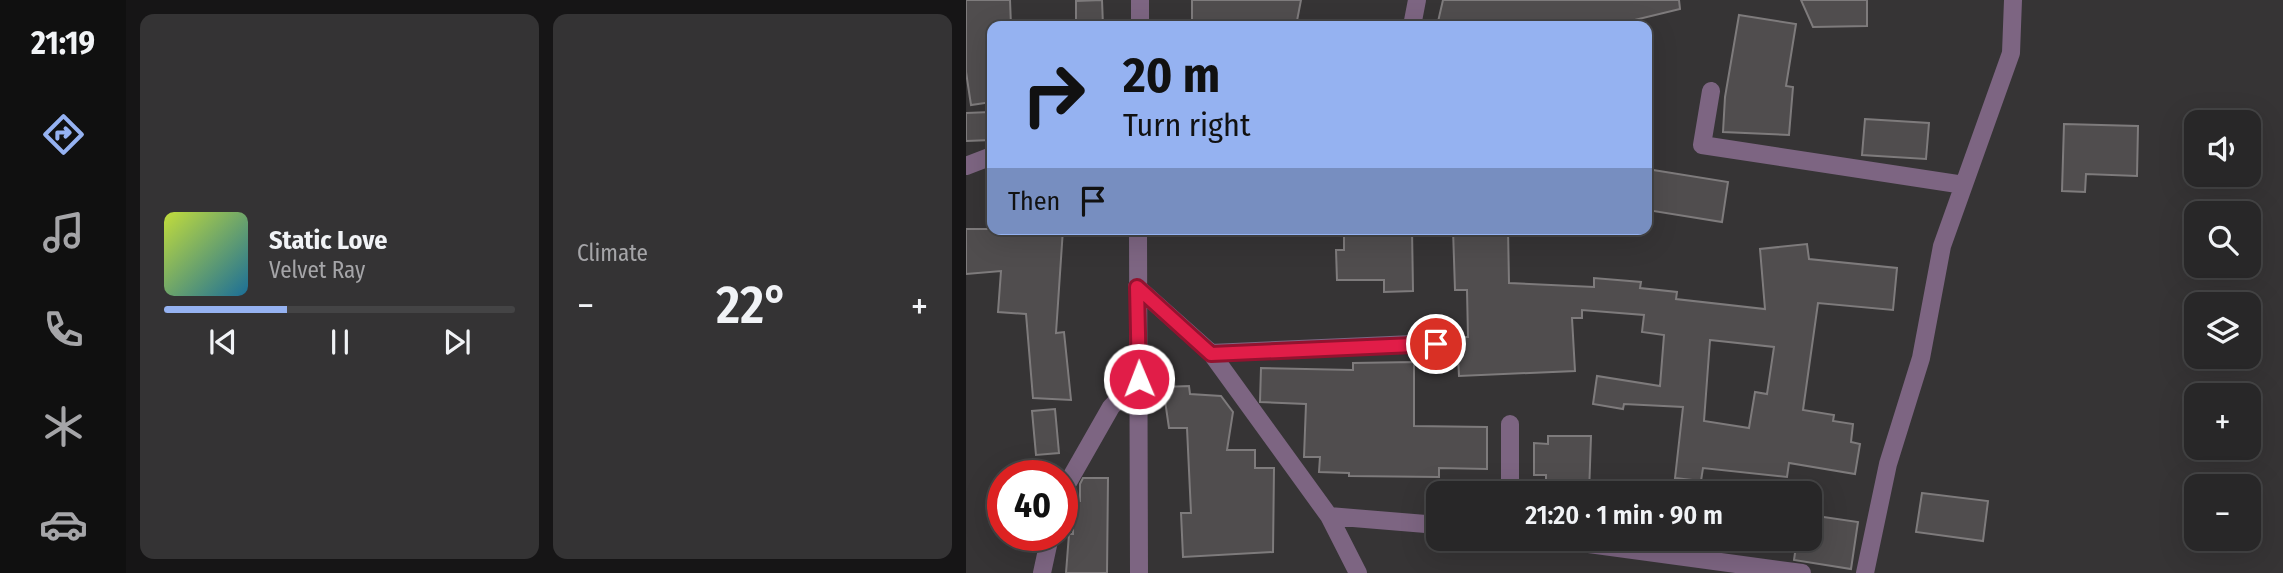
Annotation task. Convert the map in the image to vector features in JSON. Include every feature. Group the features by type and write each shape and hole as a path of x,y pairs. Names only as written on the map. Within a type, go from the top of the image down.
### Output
{"street":[{"path":"1140,0 1140,21"},
{"path":"1413,21 1417,0"},
{"path":"1865,573 1888,464 1922,358 1942,246 2011,53 2013,0"},
{"path":"1711,92 1702,145 1964,185"},
{"path":"966,166 987,158"},
{"path":"1138,235 1139,573"},
{"path":"1137,287 1211,354 1329,516 1358,573"},
{"path":"1211,354 1436,344"},
{"path":"1078,464 1111,407 1139,379"},
{"path":"1510,424 1510,481"},
{"path":"1329,516 1426,524"},
{"path":"1042,573 1047,551"},
{"path":"1640,551 1802,573"}],"building":[{"path":"966,0 1010,0 1011,21 987,21 987,103 971,105 966,72"},
{"path":"1102,0 1103,21 1076,21 1076,1"},
{"path":"1192,0 1301,0 1297,21 1192,21"},
{"path":"1443,0 1679,0 1680,9 1631,21 1438,21"},
{"path":"1801,0 1867,0 1867,26 1813,27"},
{"path":"1739,15 1796,24 1786,86 1793,87 1789,135 1723,132 1725,97"},
{"path":"987,112 987,140 966,141 966,113"},
{"path":"1865,119 1929,123 1926,159 1862,155"},
{"path":"2064,124 2138,126 2137,176 2086,174 2085,192 2062,191"},
{"path":"1652,170 1728,182 1722,222 1652,211"},
{"path":"966,229 987,229 987,235 1063,235 1056,333 1064,332 1071,400 1033,398 1026,314 998,312 1001,271 966,274"},
{"path":"1344,235 1412,235 1413,291 1384,292 1384,280 1337,280 1336,250 1344,250"},
{"path":"1453,235 1508,235 1509,283 1594,287 1594,278 1641,282 1640,288 1677,292 1676,299 1765,309 1760,249 1807,244 1809,259 1897,268 1893,310 1818,303 1803,410 1834,415 1833,421 1853,424 1851,442 1860,444 1855,474 1789,463 1787,477 1703,468 1701,481 1675,478 1683,407 1624,404 1623,409 1593,404 1597,376 1660,386 1664,335 1642,332 1644,315 1582,310 1582,318 1572,318 1575,371 1459,376 1457,337 1468,337 1467,290 1455,290","holes":["1710,340 1774,347 1767,394 1755,392 1749,428 1704,421"]},
{"path":"1414,362 1414,426 1487,427 1487,469 1439,468 1439,477 1349,476 1349,473 1319,472 1320,457 1304,457 1306,404 1260,402 1261,368 1353,370 1353,363"},
{"path":"1189,386 1190,394 1221,396 1233,412 1227,450 1255,450 1255,468 1274,468 1273,552 1183,557 1181,513 1191,513 1187,428 1169,428 1163,387"},
{"path":"1055,409 1059,453 1036,455 1032,411"},
{"path":"1548,436 1591,436 1589,481 1546,481 1546,475 1534,475 1534,443 1548,444"},
{"path":"1083,478 1108,478 1107,573 1066,573 1068,551 1078,551 1080,484"},
{"path":"1922,493 1988,501 1983,541 1916,532"},
{"path":"1822,517 1858,522 1851,569 1794,560 1795,551 1822,551"}],"route":[{"path":"1139,379 1137,287 1211,354 1436,344"}]}
